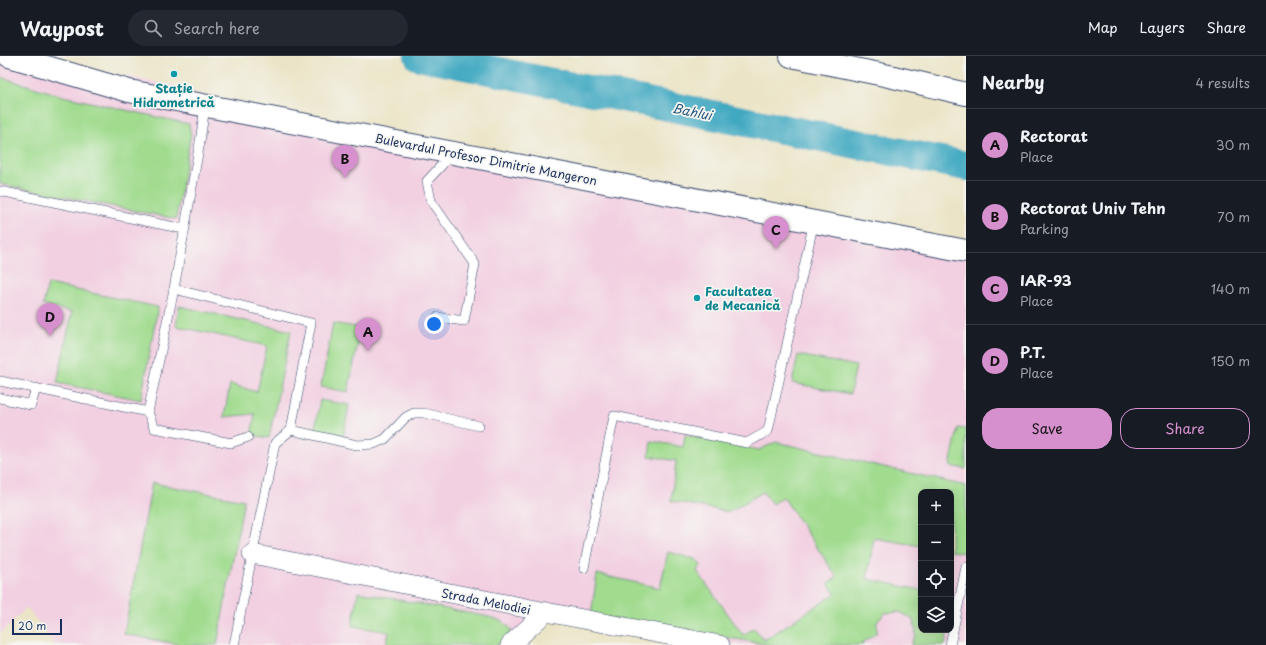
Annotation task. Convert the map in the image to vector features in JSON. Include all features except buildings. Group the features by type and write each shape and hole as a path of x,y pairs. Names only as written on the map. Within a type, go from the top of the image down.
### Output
{"main road":[{"name":"Bulevardul Profesor Dimitrie Mangeron","path":"9,56 129,92 453,152 966,251"},
{"path":"790,56 820,59 966,94"}],"street":[{"name":"Strada Melodiei","path":"252,554 720,645"},
{"path":"510,645 546,612"}],"lane":[{"path":"205,106 174,289 148,412 154,428 231,443 248,437"},
{"path":"437,317 464,321 475,264 431,201 427,181 453,152"},
{"path":"0,191 184,229"},
{"path":"584,568 614,416 747,443 768,430 814,221"},
{"path":"174,289 311,323 291,430 276,443 234,645"},
{"path":"0,381 148,412"},
{"path":"0,398 31,405 36,388"},
{"path":"291,430 357,445 374,444 385,439 406,417 414,412 479,426"},
{"path":"950,645 966,567"}],"shaded area":[{"path":"0,56 79,77 125,76 171,85 207,97 966,251 966,645 732,645 547,604 506,645 55,645 27,607 0,634"}],"green space":[{"path":"0,77 63,96 189,124 191,134 176,219 0,184"},
{"path":"48,284 158,307 141,400 57,383 72,312 43,305"},
{"path":"179,306 291,331 269,438 251,435 255,414 224,417 230,384 257,392 267,346 176,326"},
{"path":"333,323 361,328 348,392 321,387"},
{"path":"798,355 856,366 850,394 792,383"},
{"path":"320,400 349,405 343,438 314,433"},
{"path":"958,428 966,429 966,469 950,466"},
{"path":"685,435 759,450 776,442 966,486 966,542 964,553 954,551 954,489 918,489 918,545 874,538 867,579 918,589 918,633 947,633 945,645 911,645 916,635 914,620 900,612 885,613 877,622 877,633 862,643 863,645 771,645 591,615 597,574 660,588 668,552 695,559 701,565 697,571 743,635 754,628 764,640 835,594 828,583 837,577 783,497 772,504 763,492 729,512 671,501 676,461 649,456 651,441 683,447"},
{"path":"152,483 244,500 217,645 182,645 124,634"},
{"path":"358,592 489,617 502,621 511,629 509,638 498,645 386,645 389,632 352,626"}],"waterway":[{"name":"Bahlui","path":"419,56 966,166"}],"place":[{"name":"Stație Hidrometrică","path":"174,74"},
{"name":"Rectorat Univ Tehn","path":"345,178"},
{"name":"IAR-93","path":"776,249"},
{"name":"Facultatea de Mecanică","path":"697,298"},
{"name":"P.T.","path":"50,336"},
{"name":"Rectorat","path":"368,351"}]}
